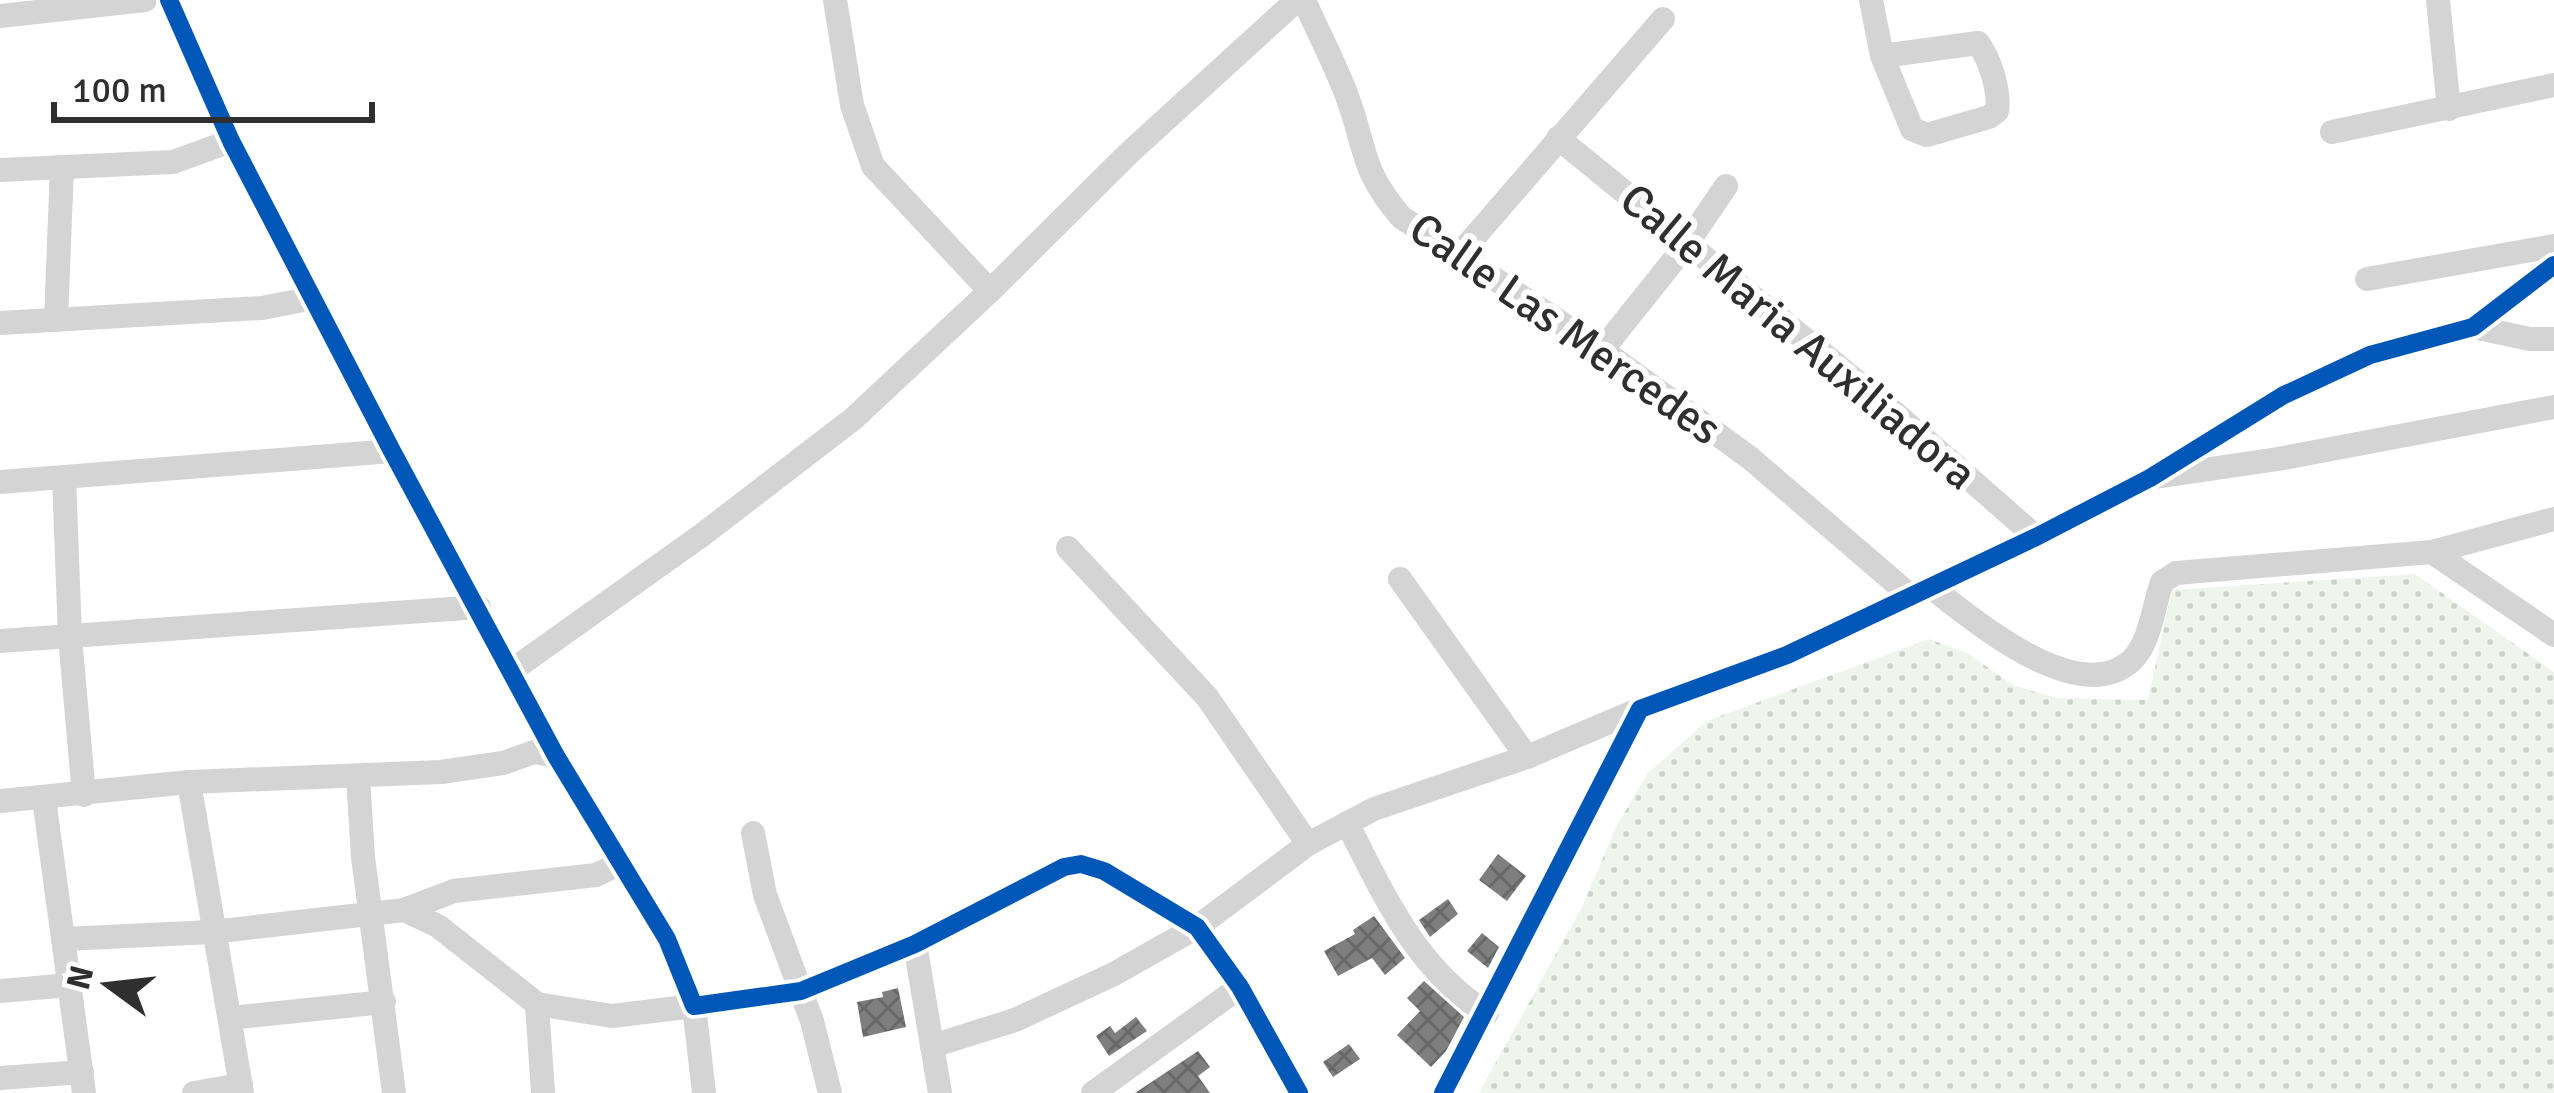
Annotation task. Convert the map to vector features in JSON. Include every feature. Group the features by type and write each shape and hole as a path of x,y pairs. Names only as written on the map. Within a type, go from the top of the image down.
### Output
{"street":[{"path":"0,16 145,0"},
{"path":"169,0 231,140 538,724 545,754 621,862 667,939 694,1006 704,1093"},
{"path":"835,0 852,105 873,166 990,291"},
{"path":"511,670 702,535 853,418 1130,153 1301,0"},
{"name":"Calle Las Mercedes","path":"1301,0 1348,98 1365,164 1378,190 1401,217 1602,350 1922,593 2025,656 2093,676 2117,671 2134,659 2144,643 2162,582 2176,573 2432,552"},
{"path":"1871,0 1882,56 1912,129 1920,134 1997,111 1999,102 1978,43 1882,56"},
{"path":"2438,0 2449,109"},
{"path":"1457,257 1663,19"},
{"path":"2332,133 2554,86"},
{"name":"Calle Maria Auxiliadora","path":"1558,138 1888,407 2036,538"},
{"path":"0,170 173,162 231,140"},
{"path":"56,320 62,167"},
{"path":"1602,350 1686,245 1726,186"},
{"path":"2367,279 2554,246"},
{"path":"932,1046 1035,1010 1114,974 1197,927 1308,844 1374,809 1527,757 1786,655 1922,593 2150,478 2215,435 2306,385 2371,356 2473,327 2554,265"},
{"path":"0,323 262,308 313,298"},
{"path":"2473,327 2554,339"},
{"path":"2150,478 2554,407"},
{"path":"0,482 392,451"},
{"path":"64,477 70,637 84,794"},
{"path":"2432,552 2554,519"},
{"path":"1068,548 1207,697 1308,844"},
{"path":"2432,552 2554,635"},
{"path":"1400,580 1527,757"},
{"path":"0,641 479,607"},
{"path":"1443,1093 1640,709"},
{"path":"0,801 189,782 358,777 478,767 545,754"},
{"path":"358,777 394,1093"},
{"path":"189,782 242,1089 194,1093"},
{"path":"0,1078 83,1083 44,799"},
{"path":"1347,823 1385,898 1428,965 1449,987 1487,1013"},
{"path":"753,833 765,895 801,991 830,1093"},
{"path":"64,938 212,932 404,910 454,891 596,875 621,862"},
{"path":"404,910 438,926 537,1004 612,1016 801,991 915,944 1072,864 1104,871 1197,927 1240,986 1296,1092"},
{"path":"915,944 940,1093"},
{"path":"0,991 70,985"},
{"path":"1093,1093 1240,986"},
{"path":"230,1018 384,1002"},
{"path":"537,1004 543,1093"}],"shaded area":[{"path":"2415,574 2554,672 2554,1093 1479,1093 1582,907 1617,825 1648,773 1707,721 1929,639 1967,653 2013,685 2056,698 2148,700 2172,590"}],"building":[{"path":"1498,854 1526,876 1507,901 1479,880"},
{"path":"1448,899 1458,914 1430,937 1419,920"},
{"path":"1374,916 1405,958 1385,975 1372,958 1338,976 1324,951 1355,934 1353,930"},
{"path":"1482,933 1499,947 1488,968 1467,951"},
{"path":"1424,981 1464,1017 1446,1051 1431,1067 1397,1035 1420,1011 1407,998"},
{"path":"898,988 906,1027 863,1037 857,1002 883,997 882,992"},
{"path":"1136,1017 1147,1031 1109,1056 1096,1036 1110,1026 1115,1033"},
{"path":"1349,1044 1360,1059 1333,1077 1323,1062"},
{"path":"1198,1051 1210,1067 1198,1076 1210,1093 1135,1093"}],"cycle path":[{"path":"169,0 231,141 392,451 556,756 667,939 694,1006 801,991 915,944 1064,867 1081,864 1104,871 1197,927 1240,987 1299,1093"},
{"path":"1443,1093 1640,709 1787,655 2036,537 2150,478 2284,395 2370,355 2473,327 2554,265"}]}
